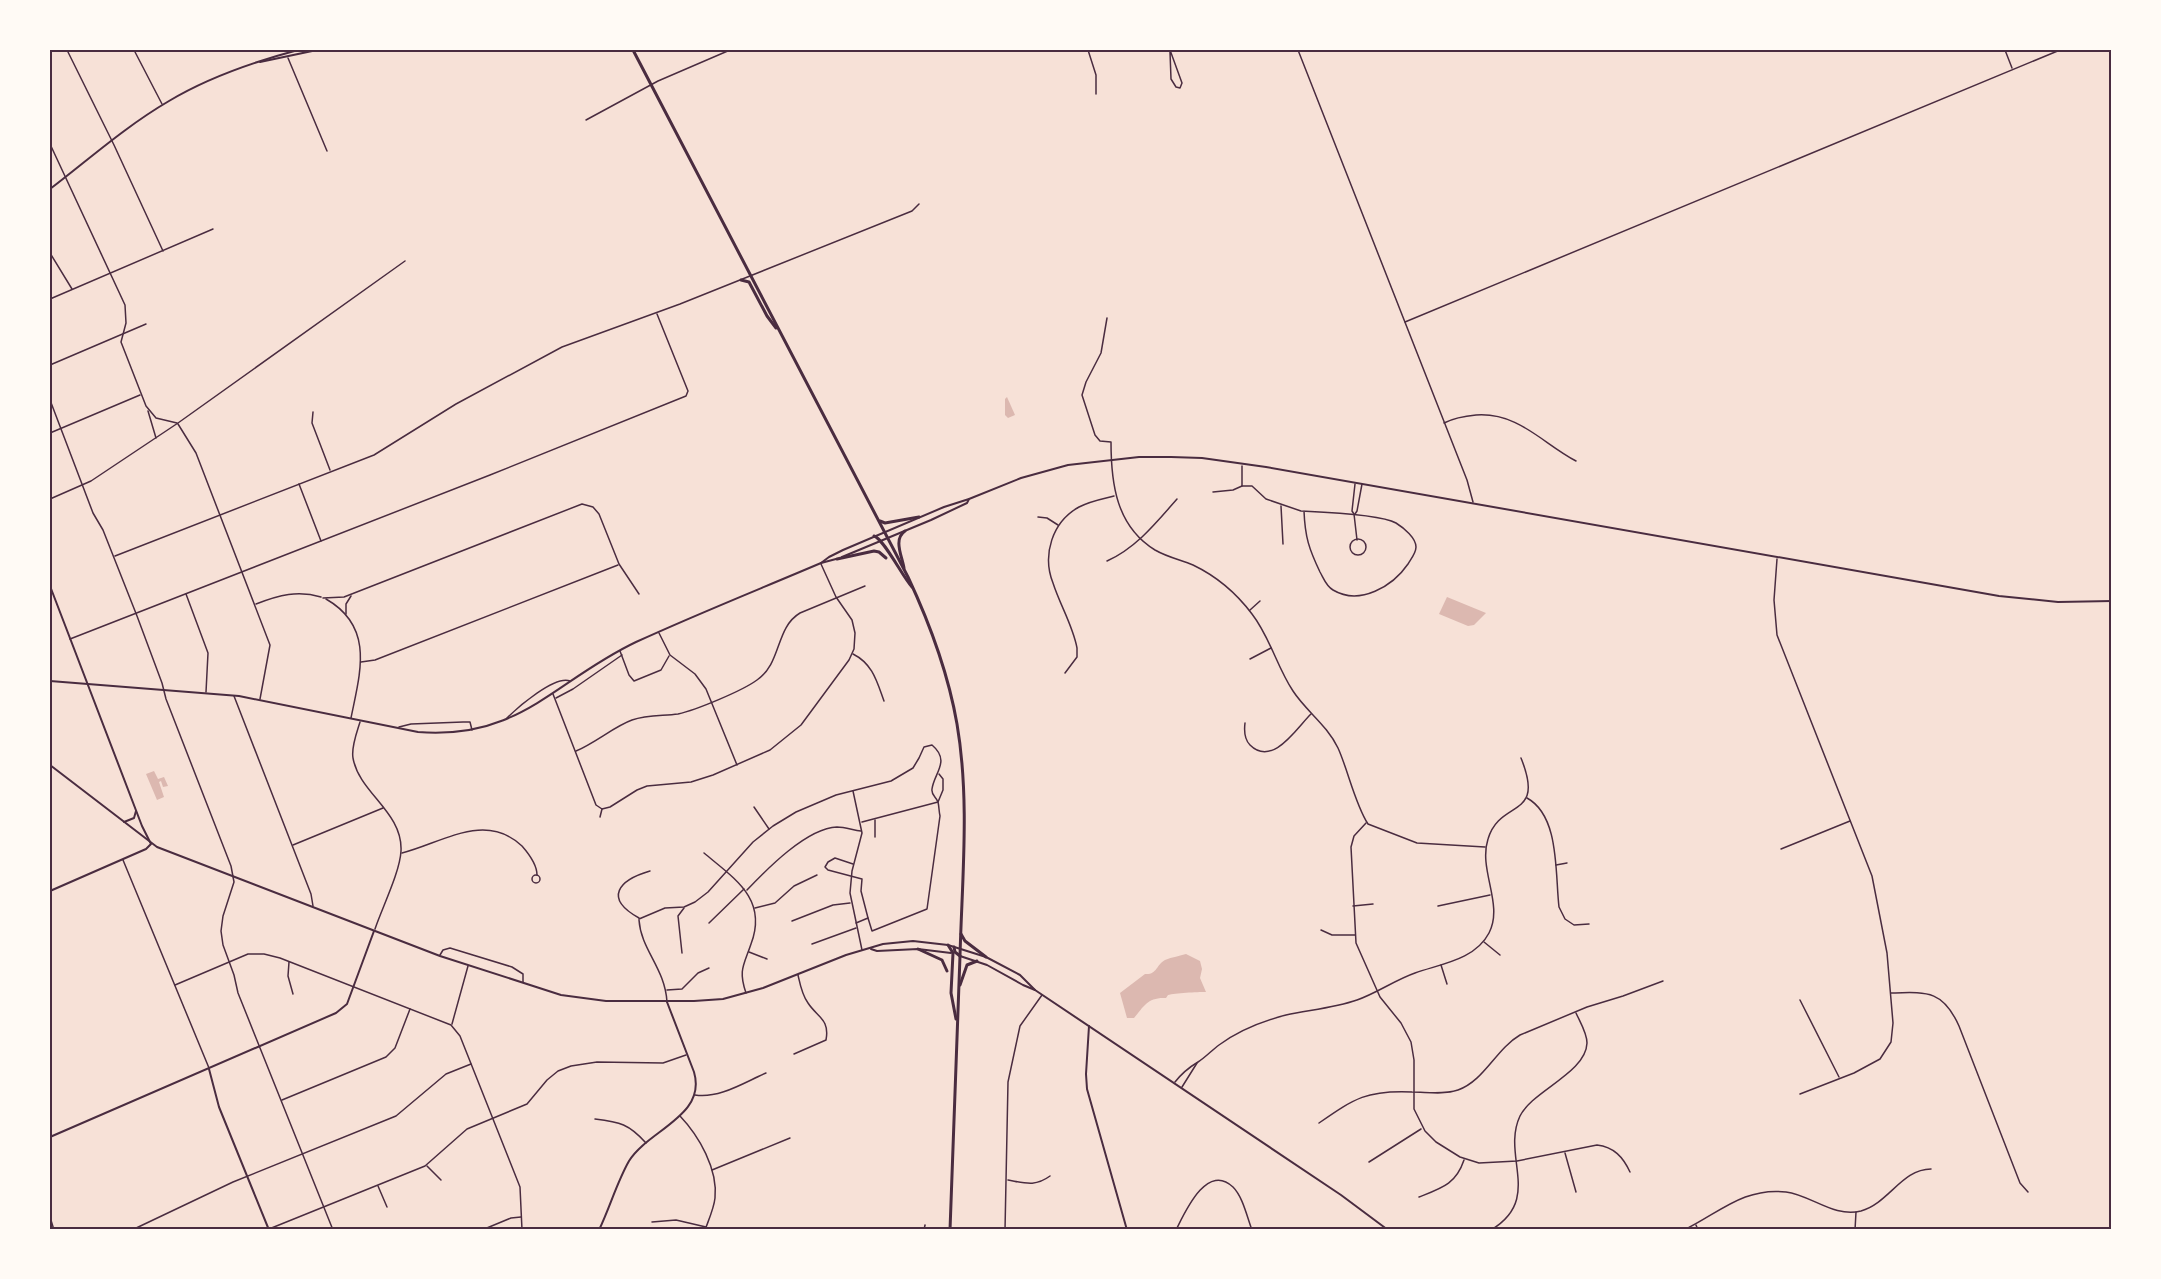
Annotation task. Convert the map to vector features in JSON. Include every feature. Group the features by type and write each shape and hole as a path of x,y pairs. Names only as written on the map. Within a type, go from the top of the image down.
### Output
{"main road":[{"path":"50,189 162,105 199,85 257,62 298,50"},
{"path":"257,62 317,50"},
{"path":"633,50 906,572 942,660 957,727 963,797 961,931 950,1230"},
{"path":"741,280 749,282 767,316 782,336"},
{"path":"821,563 833,554 884,531 1040,472 1111,460 1177,457 1243,463 2026,600 2077,603 2112,601"},
{"path":"906,572 898,541 900,533 967,503 969,499"},
{"path":"877,518 885,523 919,517"},
{"path":"50,681 234,696 397,728 437,733 472,730 503,721 530,709 620,650 659,632 821,563 905,531"},
{"path":"874,536 915,591"},
{"path":"837,558 874,551 886,558"},
{"path":"50,586 136,811 151,844"},
{"path":"50,765 151,844 233,878 440,956 561,995 592,1000 667,1002 711,1000 746,993 846,955 883,944 913,941 948,945 986,957 1020,975 1035,990"},
{"path":"124,822 134,818 136,811"},
{"path":"50,891 123,860 146,849 151,844"},
{"path":"50,1137 336,1013 347,1004 374,931"},
{"path":"961,931 965,941 986,957"},
{"path":"948,945 952,953 951,993 958,1027"},
{"path":"954,947 955,952 960,956"},
{"path":"871,949 877,951 918,949 952,953 977,961 1035,990 1341,1195 1388,1230"},
{"path":"918,949 942,960 947,971"},
{"path":"959,990 967,965 977,961"},
{"path":"599,1230 630,1160 646,1143 680,1115 695,1095 697,1081 667,1002"},
{"path":"1089,1026 1087,1089 1127,1230"},
{"path":"209,1069 219,1107 268,1229"}],"street":[{"path":"67,50 162,251"},
{"path":"134,50 162,105"},
{"path":"586,120 651,84 730,50"},
{"path":"1088,50 1096,75 1096,94"},
{"path":"1298,50 1472,494 1473,504"},
{"path":"2005,50 2013,69"},
{"path":"1404,322 2060,50"},
{"path":"1170,51 1180,74 1182,83 1180,88 1176,87 1171,79 1170,51"},
{"path":"286,53 327,151"},
{"path":"50,144 111,273 126,311 126,323 121,342 148,410 156,418 178,423 194,449 255,605 270,647 260,700"},
{"path":"113,556 376,453 456,404 562,347 752,276 912,211 919,204"},
{"path":"50,299 213,229"},
{"path":"50,253 72,289"},
{"path":"50,499 83,486 156,438 405,261"},
{"path":"70,639 321,542 686,396 688,393 657,313"},
{"path":"1107,318 1101,353 1082,395 1095,435 1100,441 1111,442 1115,496 1125,520 1140,538 1155,550 1204,571 1228,589 1249,610 1272,648 1290,687 1335,742 1367,823 1379,830 1417,843 1485,847"},
{"path":"50,365 146,324"},
{"path":"50,433 141,394"},
{"path":"50,400 113,556 231,866 234,882 223,916 221,931 223,945 238,993 333,1230"},
{"path":"148,410 148,417 156,438"},
{"path":"313,412 312,423 330,472"},
{"path":"1444,423 1456,418 1479,415 1506,418 1527,427 1576,461"},
{"path":"1242,486 1243,463"},
{"path":"1356,483 1352,511 1357,540"},
{"path":"299,484 321,542"},
{"path":"1354,514 1357,511 1362,484"},
{"path":"1213,492 1252,486 1262,496 1281,506 1304,511 1354,514 1394,522 1410,535 1416,545 1413,557 1398,577 1384,587 1365,595 1341,593 1331,589 1326,584 1308,546 1304,511"},
{"path":"1065,673 1075,660 1077,648 1048,567 1049,546 1059,525 1068,514 1081,506 1115,496"},
{"path":"1107,561 1126,551 1177,499"},
{"path":"255,605 291,594 336,599 351,595 582,504 593,507 599,514 619,564 639,594"},
{"path":"1281,506 1283,544"},
{"path":"1038,517 1047,518 1059,525"},
{"path":"1357,540 1364,542 1366,548 1365,552 1359,555 1354,554 1351,548 1353,542 1357,540"},
{"path":"1777,558 1774,600 1777,635 1872,876 1887,953 1893,1030 1888,1048 1876,1063 1800,1094"},
{"path":"553,694 596,805 602,809 610,807 647,786 691,782 770,750 801,725 827,692 852,654 855,641 854,626 850,616 836,597 821,563"},
{"path":"361,662 375,660 619,564"},
{"path":"575,751 596,742 630,721 686,712 745,687 764,675 775,658 782,635 791,619 865,585"},
{"path":"186,594 208,653 206,693"},
{"path":"346,615 346,604 351,595"},
{"path":"323,598 346,615 357,633 361,662 351,719"},
{"path":"1249,610 1260,601"},
{"path":"659,632 670,655 697,675 706,689 737,765"},
{"path":"1250,659 1272,648"},
{"path":"620,650 631,678 636,681 661,670 670,655"},
{"path":"852,654 863,659 871,668 884,701"},
{"path":"555,699 622,655"},
{"path":"503,721 524,703 552,686 563,680 571,681"},
{"path":"234,696 314,900 313,907"},
{"path":"1245,723 1245,736 1250,745 1268,751 1286,742 1312,714"},
{"path":"360,721 353,759 362,777 385,808 396,828 401,853 374,931"},
{"path":"397,728 411,724 463,722 471,724 472,730"},
{"path":"682,953 678,916 684,907 704,896 753,842 796,812 836,795 891,782 913,768 924,747 932,745 939,754 941,765 932,789 938,802 940,816 927,909 872,931 861,891 862,879 828,870 826,865 836,858 854,864"},
{"path":"1174,1083 1184,1070 1220,1044 1262,1023 1285,1015 1357,1000 1413,974 1470,953 1483,942 1492,923 1485,847 1495,825 1517,808 1526,797 1528,778 1521,758"},
{"path":"938,802 943,790 943,778 939,774"},
{"path":"853,790 862,831 849,888 863,951"},
{"path":"1526,797 1545,815 1552,841 1559,907 1562,914 1574,925 1589,924"},
{"path":"861,823 938,802"},
{"path":"754,807 769,829"},
{"path":"292,845 385,808"},
{"path":"600,817 602,809"},
{"path":"875,819 875,837"},
{"path":"1781,849 1851,820"},
{"path":"1367,823 1356,833 1351,844 1355,935 1377,991 1401,1023 1411,1042 1414,1060 1415,1112 1422,1128 1436,1142 1464,1159 1479,1163 1517,1161 1593,1146 1608,1147 1621,1156 1630,1172"},
{"path":"747,891 778,859 808,837 837,827 862,831"},
{"path":"401,853 475,830 491,829 504,833 521,845 534,862 537,875"},
{"path":"705,853 747,891 754,908 756,925 741,972 746,993"},
{"path":"123,860 209,1069"},
{"path":"1555,866 1567,863"},
{"path":"650,871 625,882 619,891 619,901 624,908 639,919 647,951 657,965 666,990 667,1002"},
{"path":"754,908 774,903 794,886 817,875"},
{"path":"709,923 744,888"},
{"path":"1438,906 1491,895"},
{"path":"792,921 833,905 851,903"},
{"path":"1353,906 1373,904"},
{"path":"639,919 668,907 684,907"},
{"path":"856,923 868,918"},
{"path":"812,944 857,928"},
{"path":"1322,930 1332,935 1355,935"},
{"path":"1483,942 1500,955"},
{"path":"440,956 445,949 456,949 512,967 522,972 523,983"},
{"path":"748,952 767,959"},
{"path":"175,985 229,961 256,954 271,956 452,1025 458,1031 520,1187 522,1230"},
{"path":"289,962 288,976 293,994"},
{"path":"1440,964 1447,984"},
{"path":"452,1025 454,1009 468,966"},
{"path":"666,990 682,989 698,973 709,968"},
{"path":"794,1054 826,1040 828,1032 821,1016 806,1000 797,974"},
{"path":"1319,1123 1345,1104 1366,1095 1386,1091 1441,1093 1465,1087 1514,1038 1576,1012 1663,981"},
{"path":"1891,993 1932,994 1943,1000 1950,1008 2020,1183 2028,1192"},
{"path":"1005,1230 1008,1082 1022,1022 1042,994"},
{"path":"1800,1000 1840,1079"},
{"path":"281,1100 386,1057 397,1044 410,1008"},
{"path":"1491,1230 1508,1215 1516,1201 1519,1186 1515,1138 1521,1113 1531,1100 1561,1078 1585,1053 1586,1038 1576,1012"},
{"path":"268,1229 427,1165 464,1131 527,1104 550,1077 571,1066 597,1062 663,1063 687,1055"},
{"path":"1181,1088 1197,1062"},
{"path":"132,1230 247,1176 396,1116 446,1074 471,1064"},
{"path":"695,1095 718,1094 766,1073"},
{"path":"652,1222 676,1220 706,1228 715,1200 715,1181 711,1170 697,1138 680,1115"},
{"path":"595,1119 624,1124 646,1143"},
{"path":"1369,1162 1422,1128"},
{"path":"711,1170 790,1138"},
{"path":"1565,1152 1576,1192"},
{"path":"1419,1197 1455,1179 1464,1159"},
{"path":"427,1165 441,1180"},
{"path":"1684,1230 1743,1197 1767,1192 1786,1192 1838,1210 1856,1212 1883,1200 1915,1172 1931,1169"},
{"path":"1007,1180 1032,1185 1050,1176"},
{"path":"1176,1230 1201,1189 1209,1182 1221,1181 1231,1185 1236,1191 1252,1230"},
{"path":"378,1186 387,1207"},
{"path":"1855,1230 1856,1212"},
{"path":"50,1217 54,1230"},
{"path":"482,1230 511,1218 521,1217"},
{"path":"1695,1224 1698,1230"},
{"path":"924,1230 925,1225"}],"shaded area":[{"path":"1007,397 1015,415 1008,418 1005,415"},
{"path":"1447,597 1486,613 1474,625 1468,626 1439,614"},
{"path":"154,771 158,779 164,777 168,786 163,787 161,781 159,782 164,797 157,800 146,774"},
{"path":"1186,954 1200,961 1202,969 1200,978 1206,992 1168,995 1166,998 1155,999 1147,1003 1134,1018 1127,1018 1120,993 1145,974 1154,971 1165,960"}]}
